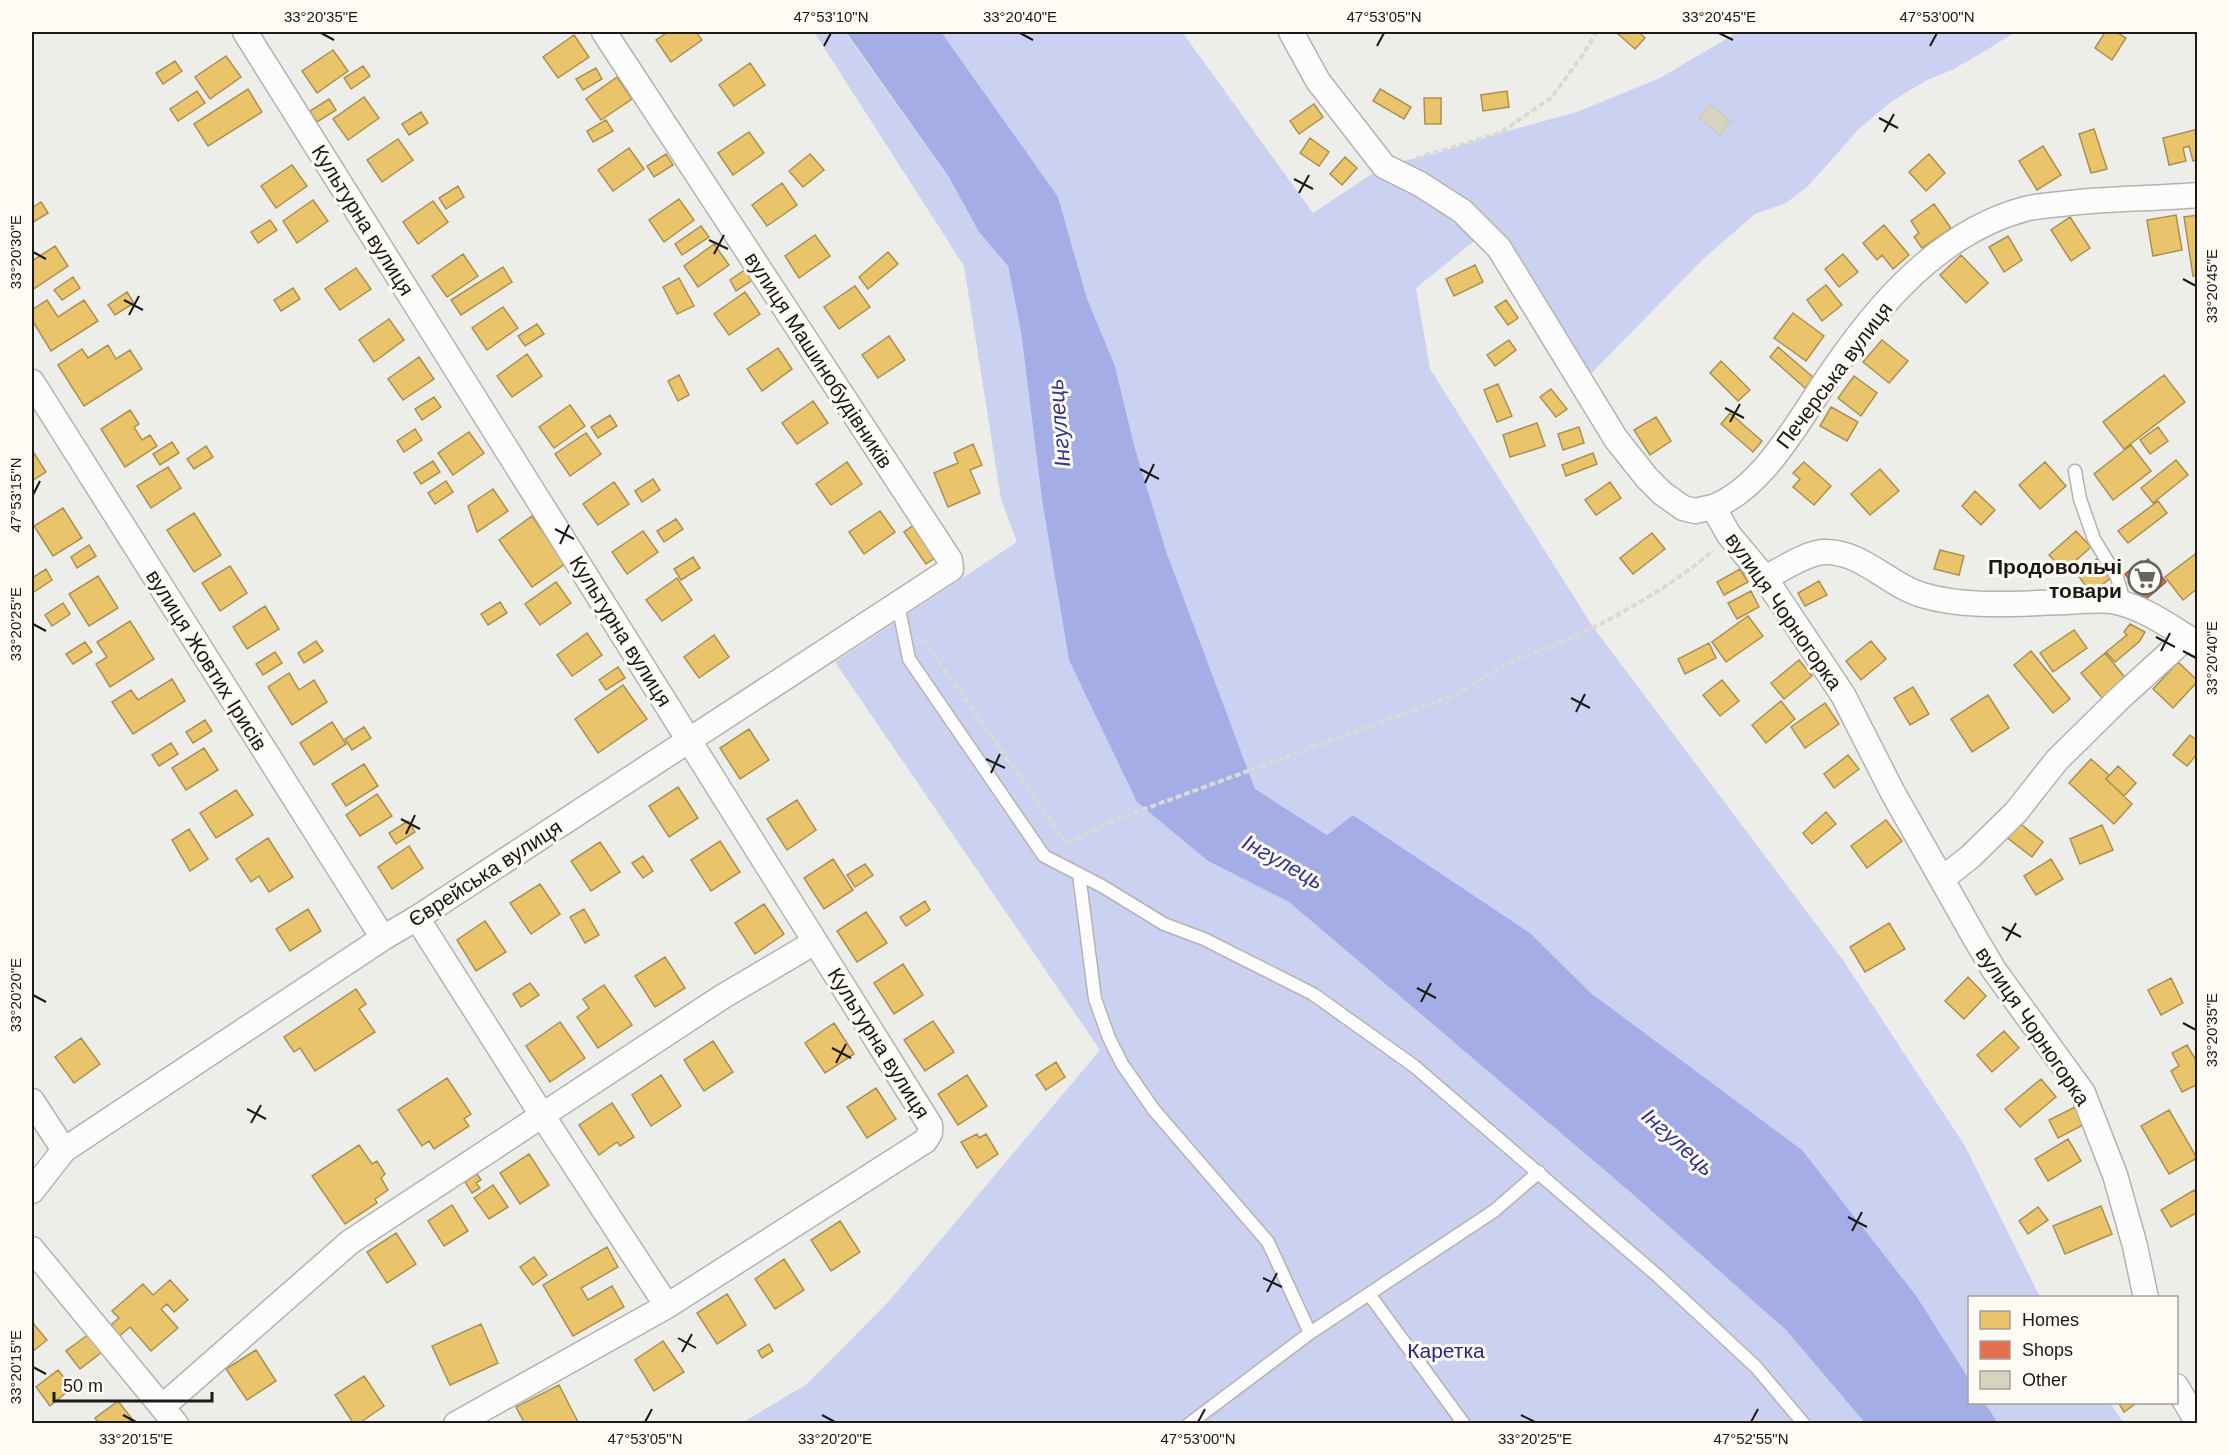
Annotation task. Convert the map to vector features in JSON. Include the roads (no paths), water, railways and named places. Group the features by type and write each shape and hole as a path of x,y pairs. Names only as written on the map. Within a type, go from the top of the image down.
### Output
{"street":[{"name":"Культурна вулиця","path":"245,32 930,1125 930,1133 925,1141 667,1306"},
{"name":"вулиця Машинобудівників","path":"604,32 950,560 951,569"},
{"path":"1291,32 1318,81 1384,166 1420,184 1462,211 1499,248 1616,439 1647,478 1662,493 1683,508 1695,511 1713,507"},
{"name":"Печерська вулиця","path":"1713,507 1726,502 1761,472 1796,427 1835,366 1876,314 1913,276 1949,244 1988,222 2026,208 2088,201 2198,195"},
{"name":"вулиця Жовтих Ірисів","path":"32,382 383,938"},
{"name":"вулиця Чорногорка","path":"1713,507 1729,535 1765,578 1843,695 1893,793 1994,970 2083,1093 2115,1175 2135,1246 2146,1296"},
{"path":"1765,578 1798,561 1823,552 1847,556 1864,563 1898,585 1920,595 1944,601 1980,604 2106,601 2125,605 2146,613 2192,641 2120,698 2057,760 2016,812 1942,879"},
{"name":"Єврейська вулиця","path":"32,1191 64,1150 383,938 951,569"},
{"path":"417,918 667,1306 456,1424"},
{"path":"32,1249 169,1415 350,1242 722,997 815,942"},
{"path":"32,1101 64,1150"},
{"path":"2178,1389 2198,1423"}],"lane":[{"path":"2075,471 2080,500 2094,539 2117,577 2125,605"},
{"path":"898,604 909,659 1044,856 1164,924 1204,939 1313,994 1414,1066 1659,1277 1756,1367 1804,1424"},
{"path":"1079,874 1095,999 1108,1038 1122,1064 1154,1110 1268,1242 1310,1333"},
{"path":"1189,1424 1310,1333 1494,1211 1539,1172"},
{"path":"1369,1294 1464,1424"}],"water":[{"name":"Інгулець","path":"846,32 941,32 1058,197 1086,296 1115,366 1134,445 1166,551 1255,789 1327,835 1353,815 1530,933 1592,994 1802,1150 1917,1297 1968,1377 1968,1404 1986,1404 1998,1423 1865,1423 1786,1330 1629,1191 1289,902 1208,861 1137,802 1069,660 1042,500 1021,332 1008,266 979,232 950,179"}],"place":[{"name":"Продовольчі товари","path":"2145,578"}],"park label":[{"name":"Каретка","path":"1446,1350"}]}
